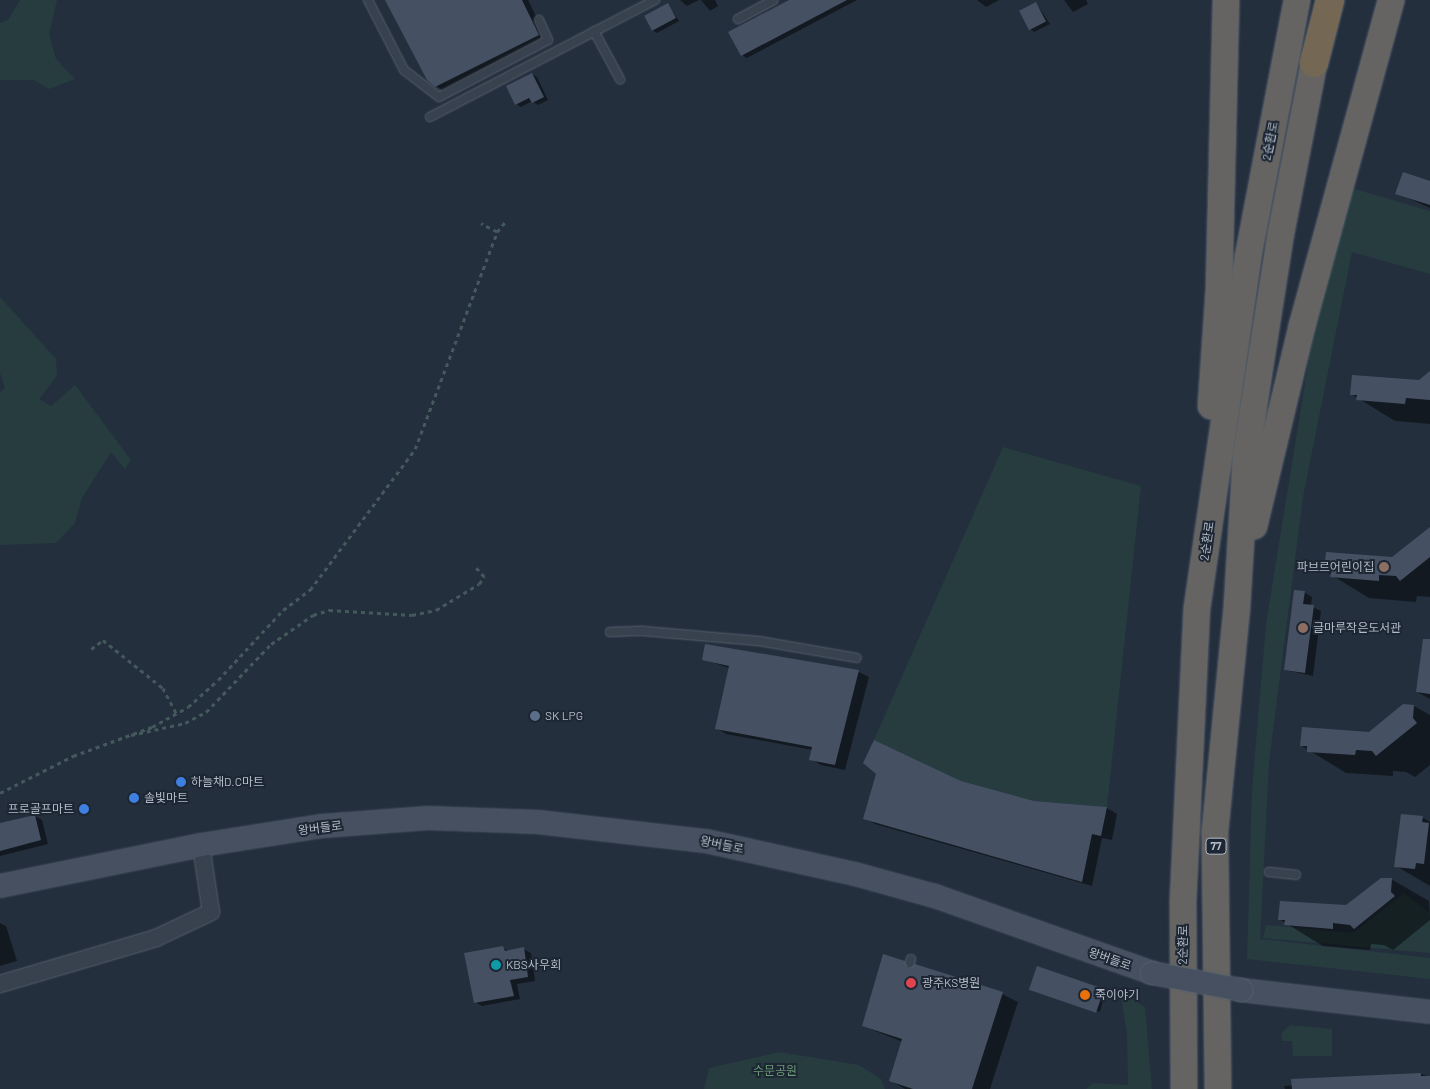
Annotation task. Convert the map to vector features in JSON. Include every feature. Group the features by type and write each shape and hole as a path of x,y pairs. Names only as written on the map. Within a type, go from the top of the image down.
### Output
{"highway":[{"path":"1197,608 1219,288 1226,0"},
{"name":"2순환로","path":"1184,1089 1183,902 1197,608 1248,257 1297,0"},
{"path":"1314,64 1314,28 1319,0"},
{"path":"1237,605 1246,456 1281,233 1314,64 1330,0"},
{"path":"1237,605 1302,326 1391,0"},
{"name":"77","path":"1218,1089 1216,831 1237,605"}],"main road":[{"name":"왕버들로","path":"0,886 201,845 323,826 428,818 538,822 696,840 855,874 935,896 1152,974 1241,990 1430,1012"}],"street":[{"path":"0,984 156,938 211,912 201,845"}],"lane":[{"path":"368,0 404,70 439,97 548,40 539,20"},
{"path":"430,117 655,0"},
{"path":"738,19 774,0"},
{"path":"594,31 620,79"},
{"path":"610,632 643,631 729,638 857,658"},
{"path":"1269,872 1296,875"}],"path":[{"path":"0,793 114,739 152,727 177,714 218,680 283,610 310,590 415,449 497,232 506,221"},
{"path":"481,224 497,232"},
{"path":"114,739 185,723 206,712 272,644 313,615 329,610 412,615 436,610 479,584 484,577 475,566"},
{"path":"91,649 103,640 163,688 177,714"}],"green space":[{"path":"20,0 57,0 49,34 56,59 75,79 49,89 34,80 0,80 0,23 8,20"},
{"path":"1348,187 1430,211 1430,274 1352,252 1303,497 1269,762 1260,939 1430,958 1430,979 1247,959 1252,789 1266,624 1318,303"},
{"path":"0,297 56,359 57,376 39,399 51,406 75,385 131,460 125,469 111,452 82,498 75,523 56,543 0,545 0,392 5,388 0,373"},
{"path":"1003,447 1141,486 1107,807 1034,801 961,781 874,740"},
{"path":"1404,893 1430,913 1430,953 1263,938 1266,925 1353,933"},
{"path":"1120,991 1145,1007 1152,1089 1086,1089 1093,1083 1128,1085 1127,1033"},
{"path":"1290,1025 1332,1029 1332,1056 1293,1056 1292,1041 1282,1041 1281,1034"},
{"name":"수문공원","path":"779,1052 859,1065 881,1079 885,1089 704,1089 709,1068"}],"building":[{"path":"385,0 522,0 539,35 435,87 427,80"},
{"path":"789,0 847,0 741,56 728,32"},
{"path":"1036,2 1046,22 1029,30 1019,11"},
{"path":"668,3 676,18 652,31 644,16"},
{"path":"532,73 544,97 532,103 529,98 515,105 506,86"},
{"path":"1403,172 1430,181 1430,205 1395,194"},
{"path":"1430,371 1430,400 1406,398 1405,404 1356,400 1357,395 1350,395 1352,375 1419,380"},
{"path":"1430,527 1430,557 1400,581 1396,576 1379,575 1379,581 1330,577 1331,572 1324,571 1326,552 1392,557"},
{"path":"1294,590 1305,591 1303,604 1314,605 1305,673 1284,670"},
{"path":"1423,639 1430,639 1430,694 1416,692"},
{"path":"705,644 859,670 835,765 809,760 812,747 715,729 729,666 702,660"},
{"path":"1403,704 1414,705 1413,718 1417,723 1376,756 1372,751 1356,750 1355,755 1307,752 1307,746 1300,746 1302,727 1369,732"},
{"path":"874,740 961,781 1034,801 1107,807 1101,836 1092,834 1082,882 863,819 876,774 863,763"},
{"path":"1401,814 1423,816 1422,822 1429,823 1424,864 1416,863 1415,869 1394,867"},
{"path":"35,815 41,840 0,851 0,823"},
{"path":"1381,878 1392,878 1391,892 1395,896 1354,929 1350,925 1333,923 1333,929 1284,925 1285,920 1278,920 1280,901 1346,905"},
{"name":"KBS사우회","path":"503,946 505,951 524,947 528,977 510,980 514,996 474,1003 464,953"},
{"path":"883,954 905,961 908,968 915,964 1003,992 972,1089 913,1089 889,1081 902,1039 862,1026"},
{"path":"1037,966 1104,989 1096,1013 1029,990"},
{"path":"1421,1073 1421,1076 1430,1076 1430,1089 1292,1089 1291,1079"}],"place":[{"name":"파브르어린이집","path":"1384,567"},
{"name":"글마루작은도서관","path":"1303,628"},
{"name":"SK LPG","path":"535,716"},
{"name":"하늘채D.C마트","path":"181,782"},
{"name":"솔빛마트","path":"134,798"},
{"name":"프로골프마트","path":"84,809"},
{"name":"KBS사우회","path":"496,965"},
{"name":"광주KS병원","path":"911,983"},
{"name":"죽이야기","path":"1085,995"}]}
